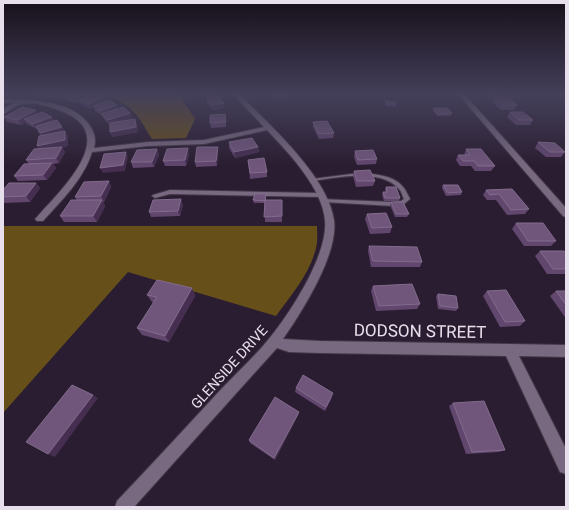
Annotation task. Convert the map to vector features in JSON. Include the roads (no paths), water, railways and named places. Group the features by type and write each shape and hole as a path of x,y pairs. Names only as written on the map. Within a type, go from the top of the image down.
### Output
{"street":[{"path":"40,219 82,170 91,150 92,136 87,124 82,119"},
{"name":"GLENSIDE DRIVE","path":"123,507 274,342 313,280 327,250 330,220 322,197 312,180 285,146 259,119"},
{"path":"483,119 566,214"},
{"path":"91,150 148,144 204,142 268,128"},
{"name":"DODSON STREET","path":"274,342 289,346 320,347 566,351"},
{"path":"509,350 566,466"}],"lane":[{"path":"155,196 170,192 322,197 393,204 402,203 407,199 406,194 396,184 379,175 356,175 312,180"}]}
